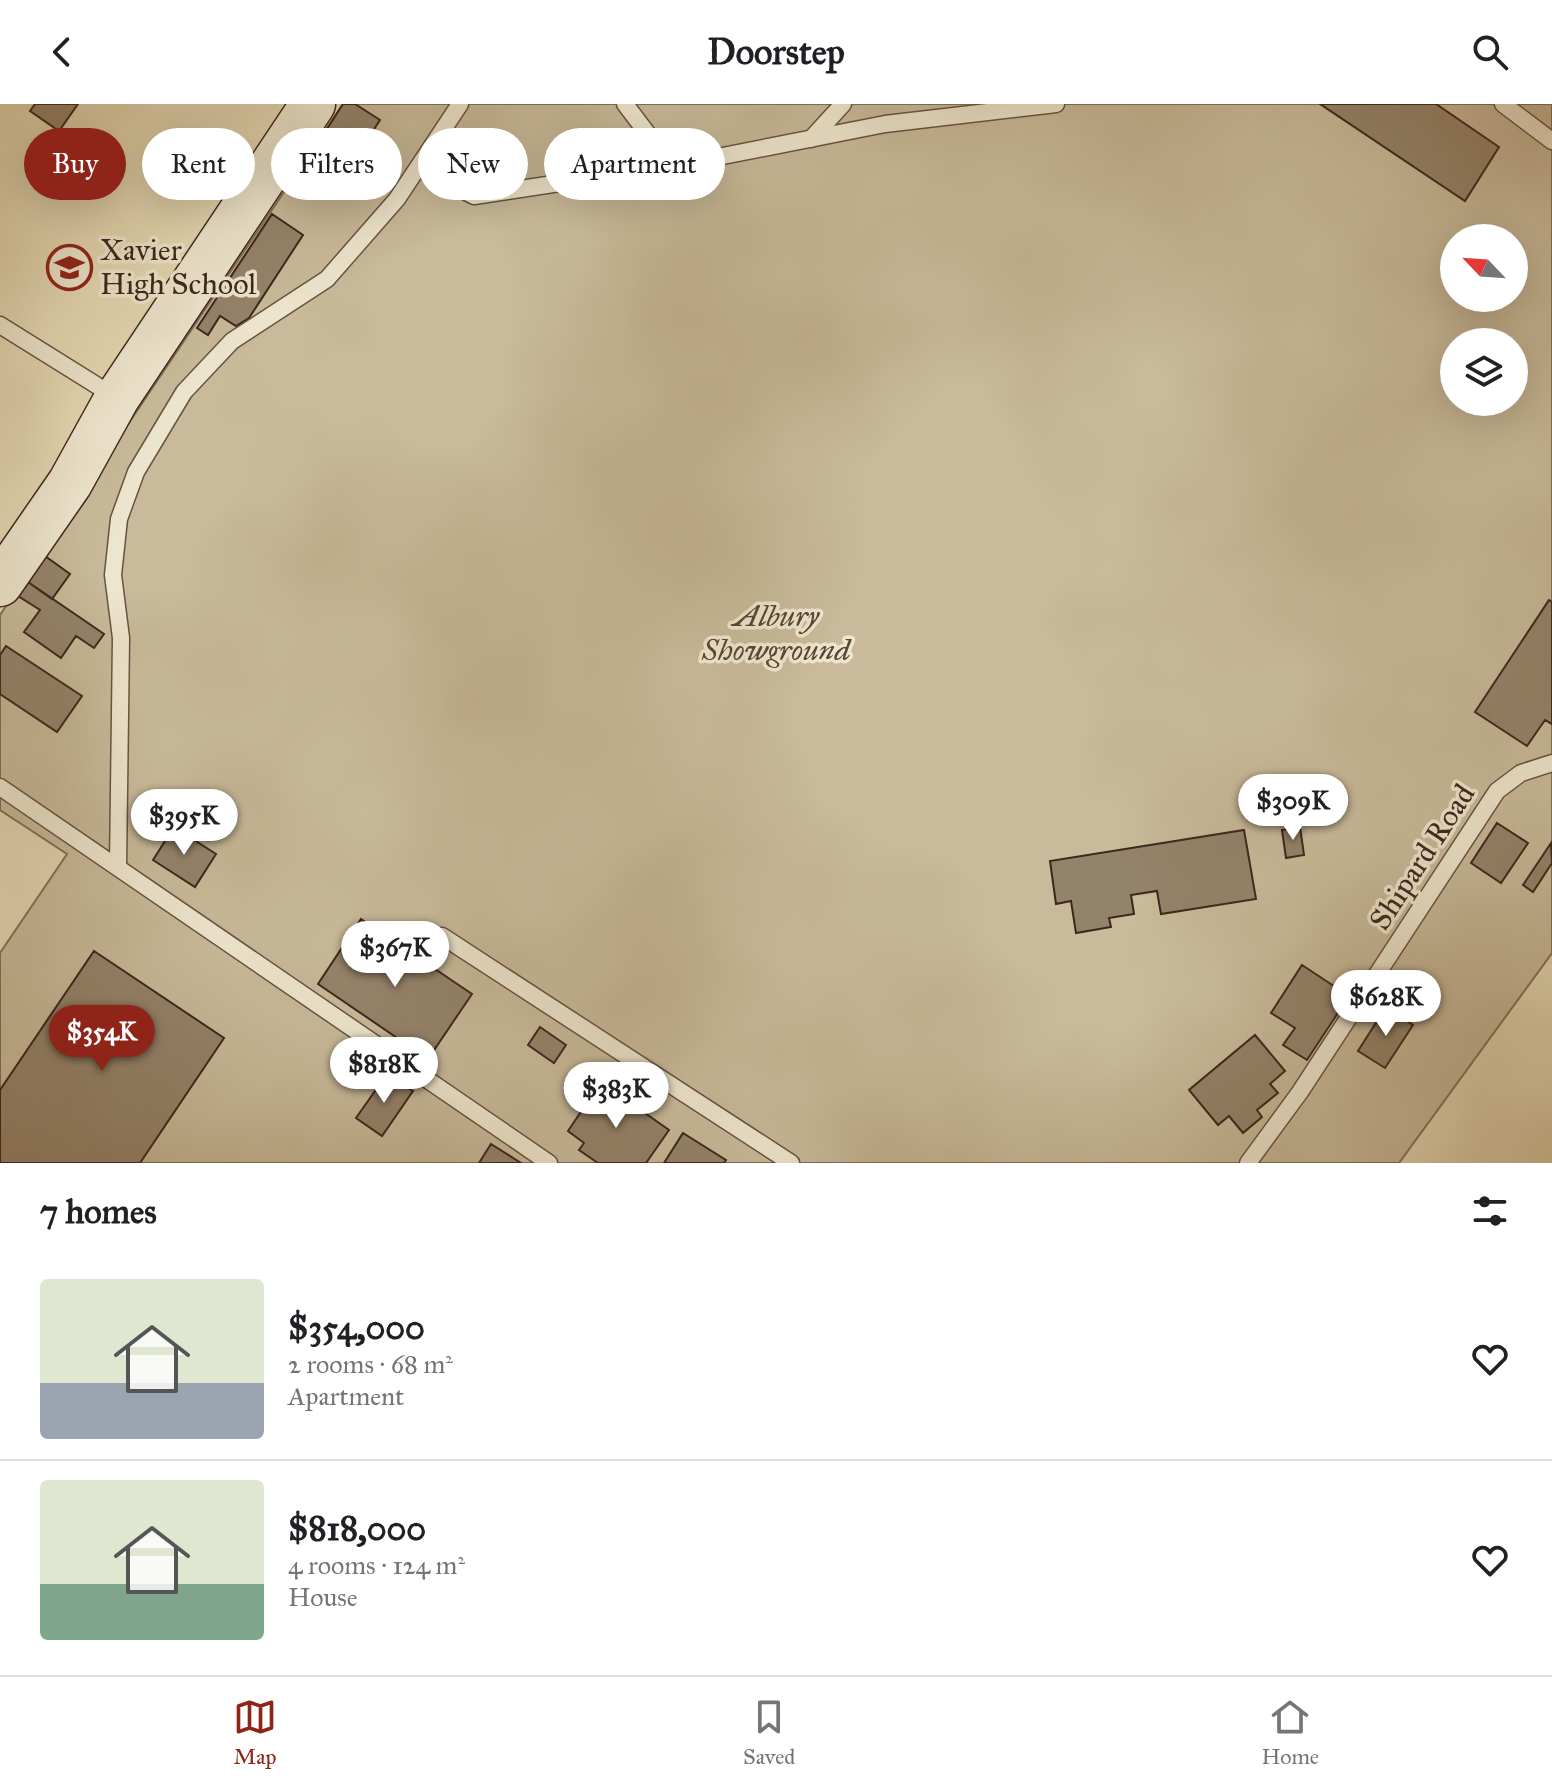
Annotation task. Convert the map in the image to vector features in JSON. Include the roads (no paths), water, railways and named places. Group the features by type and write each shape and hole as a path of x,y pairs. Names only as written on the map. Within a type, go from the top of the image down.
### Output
{"street":[{"path":"0,584 70,483 117,398 313,104"},
{"path":"0,535 117,398"}],"lane":[{"path":"444,128 460,104"},
{"path":"625,104 643,128"},
{"path":"811,139 843,104"},
{"path":"725,156 885,124 1056,104"},
{"path":"1503,104 1552,141"},
{"path":"118,866 121,638 113,575 119,519 136,472 184,392 232,341 327,279 397,199 418,167"},
{"path":"0,325 117,398"},
{"name":"Shipard Road","path":"1248,1163 1300,1092 1497,791 1521,773 1552,763"},
{"path":"0,787 549,1163"},
{"path":"442,936 791,1163"}],"place":[{"name":"Xavier High School","path":"69,267"}],"park label":[{"name":"Albury Showground","path":"776,633"}]}
